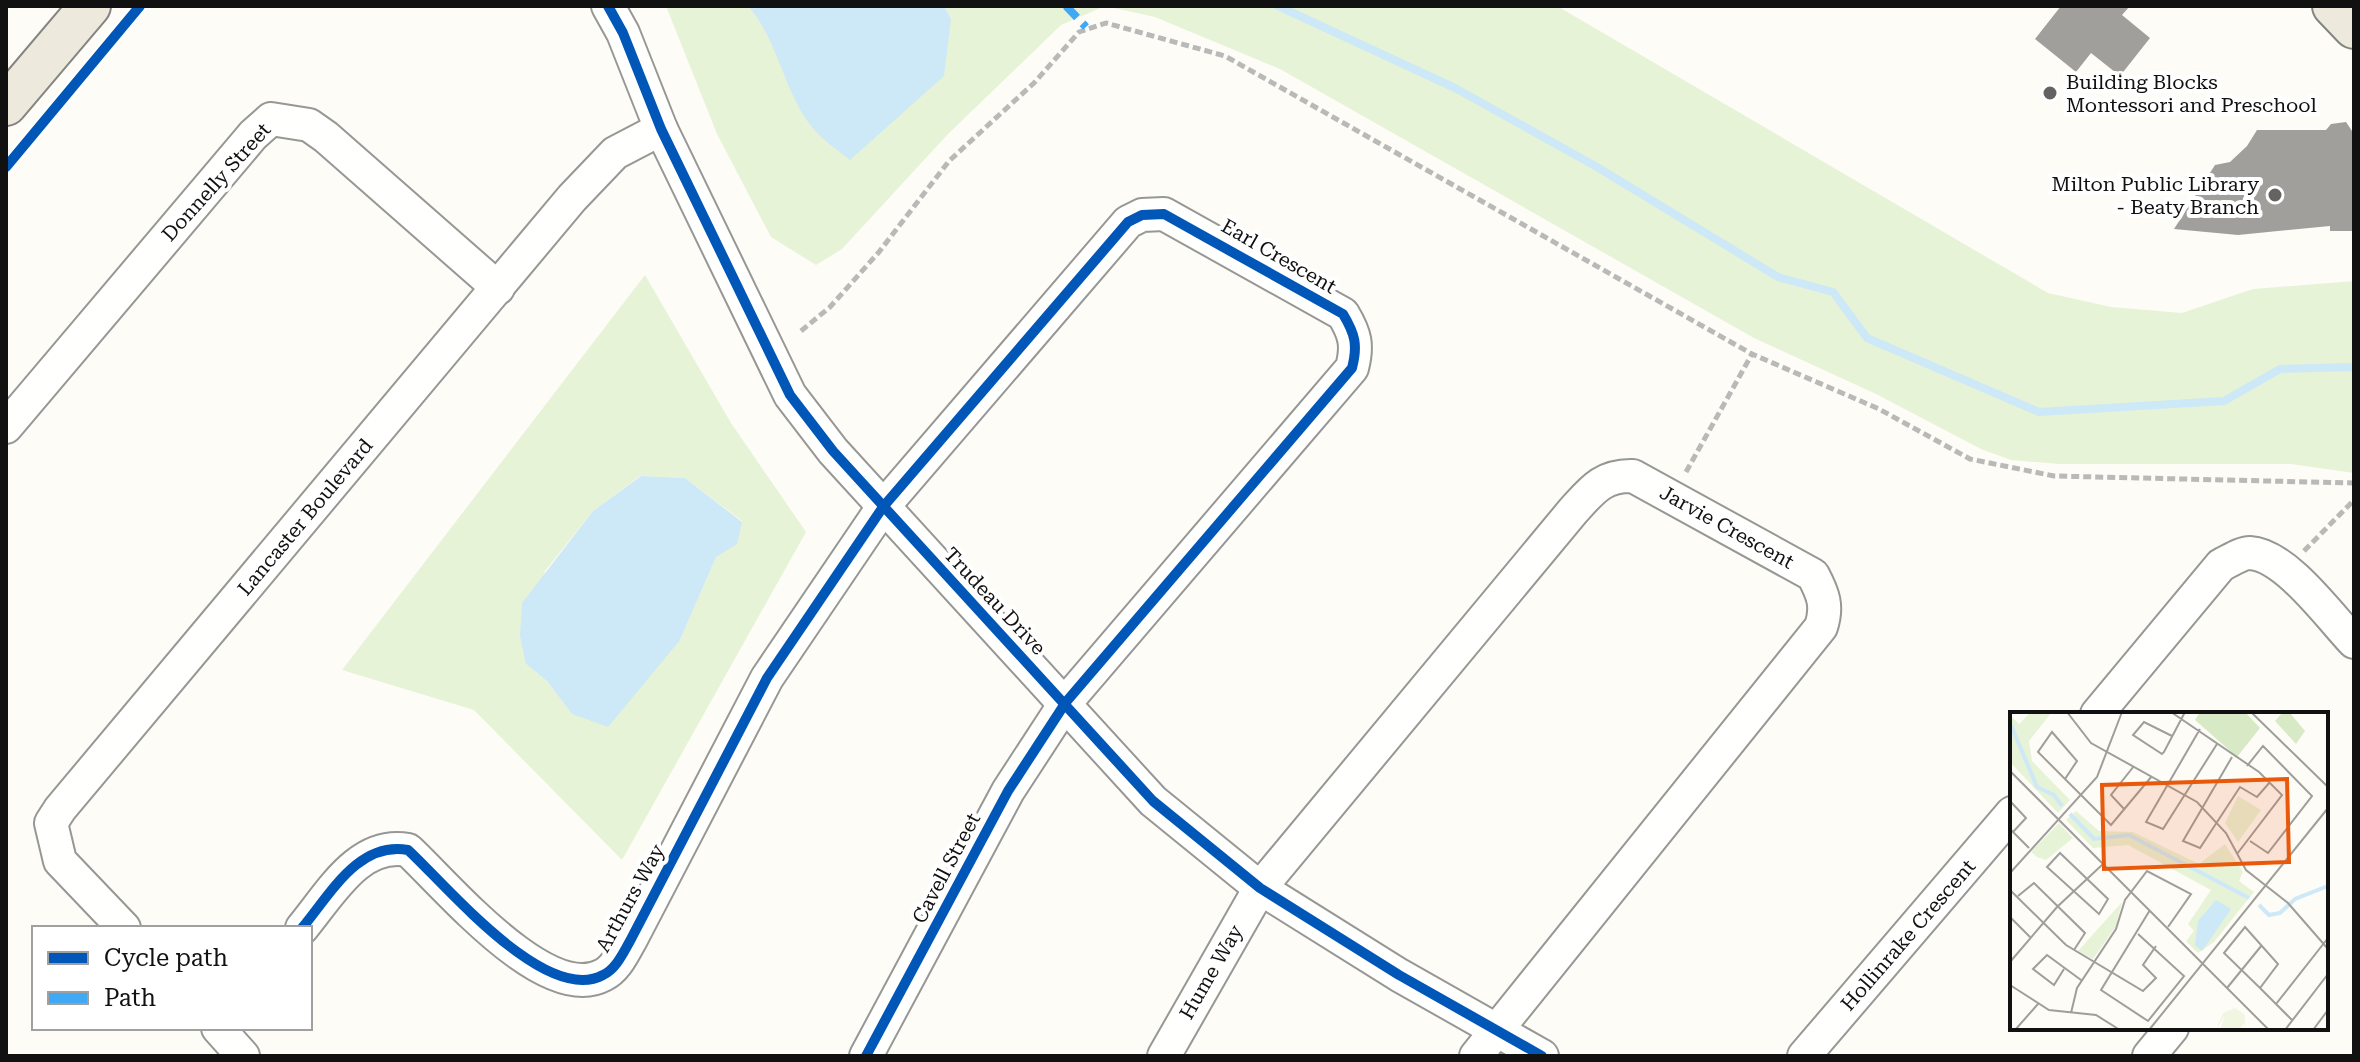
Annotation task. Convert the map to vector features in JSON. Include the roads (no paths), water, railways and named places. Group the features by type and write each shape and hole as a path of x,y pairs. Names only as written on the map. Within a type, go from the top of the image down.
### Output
{"main road":[{"path":"6,105 90,6"},
{"path":"2333,6 2354,28"}],"street":[{"name":"Trudeau Drive","path":"608,6 623,33 661,129 790,395 833,451 1066,702 1153,801 1260,888 1399,975 1542,1056"},
{"name":"Donnelly Street","path":"6,427 271,119 309,125 326,137 498,288"},
{"name":"Lancaster Boulevard","path":"122,926 60,861 52,833 55,816 598,170 615,153 661,129"},
{"name":"Earl Crescent","path":"883,507 1128,222 1142,215 1164,214 1183,223 1343,314 1355,334 1357,349 1352,368 1066,702"},
{"name":"Jarvie Crescent","path":"1260,888 1598,483 1614,475 1633,476 1813,575 1823,594 1821,627 1476,1056"},
{"name":"Arthurs Way","path":"304,926 369,853 391,847 408,850 498,940 539,964 578,981 603,976 618,962 630,941 767,678 883,507"},
{"path":"2099,712 2221,565 2246,553 2262,555 2286,569 2354,642"},
{"name":"Cavell Street","path":"866,1056 1008,791 1066,702"},
{"name":"Hollinrake Crescent","path":"1804,1056 2010,815"},
{"name":"Hume Way","path":"1164,1056 1260,888"},
{"path":"220,1030 243,1056"},
{"path":"2149,1056 2170,1030"}],"water":[{"path":"748,6 944,6 951,19 944,76 850,160 820,136 802,113 767,35"},
{"path":"641,476 685,478 742,522 737,544 716,557 680,640 608,727 572,714 547,681 526,664 520,636 522,603 593,511"}],"waterway":[{"path":"1278,6 1455,88 1597,167 1778,277 1833,292 1867,338 2039,412 2224,401 2280,369 2354,367"}],"place":[{"name":"Building Blocks Montessori and Preschool","path":"2050,93"},
{"name":"Milton Public Library - Beaty Branch","path":"2275,195"}]}
